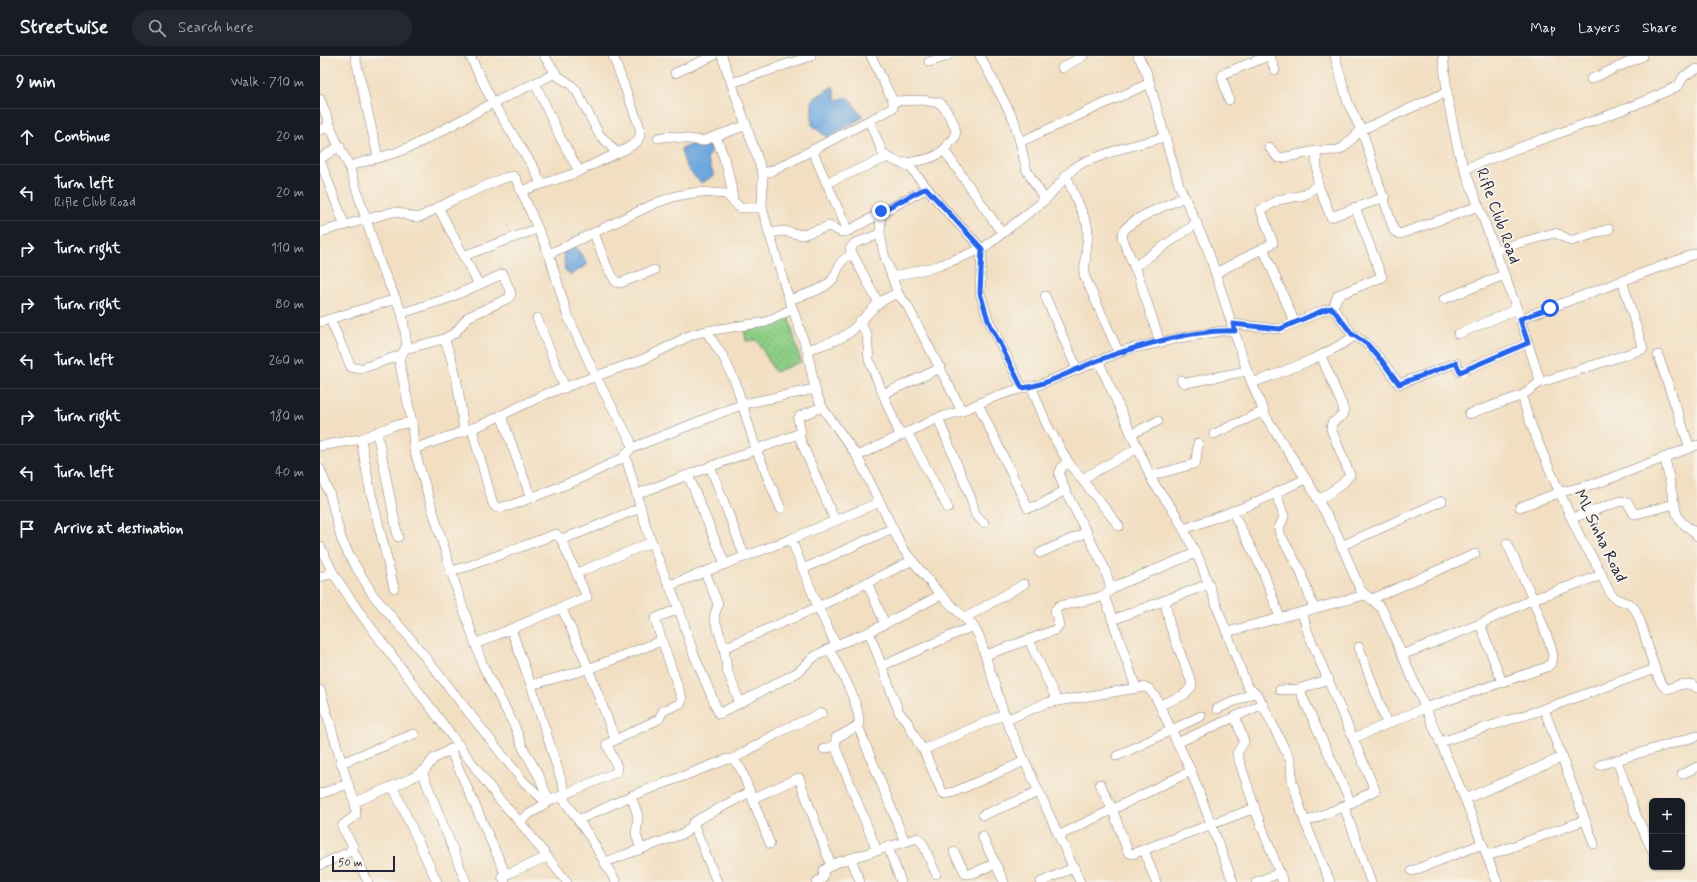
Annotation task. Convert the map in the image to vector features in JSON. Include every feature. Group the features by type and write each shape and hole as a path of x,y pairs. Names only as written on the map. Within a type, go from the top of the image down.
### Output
{"street":[{"path":"354,56 378,157"},
{"path":"470,56 493,103 535,170 541,184"},
{"path":"544,56 556,73 576,90 599,134 617,153"},
{"path":"521,191 579,171 637,142 640,132 613,56"},
{"path":"675,73 712,56"},
{"path":"722,56 763,174 762,208 789,300 807,350 815,389 822,407 857,456 903,549 941,595 973,626 979,636 1006,717 1039,792 1075,867 1080,882"},
{"path":"732,83 811,56"},
{"path":"763,174 869,121 890,110 894,106 871,56"},
{"path":"929,62 948,56"},
{"path":"980,56 1014,120 1027,171 1044,200"},
{"path":"1062,68 1083,56"},
{"path":"1138,56 1146,71 1150,83 1179,185 1208,246 1247,371 1264,411 1319,500 1341,546 1352,574 1368,597 1378,604 1384,611 1465,799 1497,882"},
{"path":"1229,100 1222,77 1223,74 1269,56 1275,70"},
{"path":"1335,56 1348,103 1361,130 1385,197 1394,231 1400,234 1478,206"},
{"name":"Rifle Club Road","path":"1443,56 1447,92 1456,143 1517,309 1540,378 1538,383"},
{"path":"1591,79 1643,56"},
{"path":"1465,169 1511,150 1620,112 1678,86 1684,76 1697,69"},
{"path":"349,166 415,145 493,103 556,73"},
{"path":"535,83 579,171"},
{"path":"1020,142 1150,83"},
{"path":"1269,147 1278,158 1316,151 1334,151 1344,147 1361,130 1447,92"},
{"path":"320,99 322,111 349,166 381,266 402,313 407,338 399,360 412,422 414,449 451,571 483,666 515,727 546,804"},
{"path":"893,101 922,100 940,103 952,122 955,131 955,136 944,150 926,160 902,163"},
{"path":"869,121 883,153 890,159 910,167 926,188 982,249 980,293 988,320 1068,462 1119,526"},
{"path":"658,138 669,136 702,141 747,125"},
{"path":"320,130 330,126"},
{"path":"716,137 728,167 732,182 733,201"},
{"path":"892,277 938,266 982,249 1044,200 1066,175 1084,162 1120,149 1165,137"},
{"path":"340,146 320,159 344,226"},
{"path":"812,150 848,231"},
{"path":"944,150 1002,233"},
{"path":"1316,151 1318,185 1331,217 1385,197"},
{"path":"826,183 888,157"},
{"path":"1066,175 1087,224 1088,232 1084,275 1118,353"},
{"path":"320,232 399,212 413,218 420,217 513,176 516,179 549,254 567,314 596,376 630,440 632,448"},
{"path":"1216,273 1273,243 1261,210 1278,200 1304,195 1318,185"},
{"path":"769,233 783,231 802,235 829,226 841,232 848,231 881,211 926,188"},
{"path":"549,254 656,203 676,196 699,192 726,194 740,208 762,208"},
{"path":"1160,342 1122,234 1125,228 1184,197"},
{"path":"1332,308 1338,295 1382,277 1355,207"},
{"path":"438,208 480,285"},
{"path":"881,211 880,234 884,254 898,294 907,305 962,411"},
{"path":"1134,267 1197,223"},
{"path":"464,256 537,229"},
{"path":"1495,250 1554,233 1571,241 1609,229"},
{"path":"594,233 607,267 616,282 620,283 654,270"},
{"path":"879,304 850,249 852,245 866,238 880,234"},
{"path":"1263,248 1295,323"},
{"path":"1520,319 1697,253"},
{"path":"789,300 827,284 834,277 840,262 852,254"},
{"path":"330,319 351,367 360,369 403,352 444,339 455,332 468,317 509,298 511,293 503,274 449,298 402,313"},
{"path":"1444,299 1504,275"},
{"path":"1468,414 1524,395 1538,383 1644,349 1622,280"},
{"path":"807,350 845,335 879,304 889,297 898,294"},
{"path":"1045,296 1077,369"},
{"path":"320,322 396,299"},
{"path":"857,456 938,418 962,411 1026,387 1056,379 1098,360 1118,353 1160,342 1234,328 1280,329 1332,308"},
{"path":"1332,308 1355,336 1360,338 1372,350 1399,384 1456,363 1460,372 1528,343"},
{"path":"414,449 468,430 565,388 644,359 677,341 706,331 743,327 766,322 792,309"},
{"path":"1458,334 1517,309"},
{"path":"537,318 565,388"},
{"path":"859,321 867,335 869,360 883,394 948,508"},
{"path":"706,331 724,358 736,384 756,449 781,509"},
{"path":"1252,383 1321,356 1355,336"},
{"path":"444,339 457,382 468,430 492,504 496,508 502,508 575,481 624,457 625,454 632,448 743,404 815,389"},
{"path":"1520,508 1561,492 1598,483 1694,447 1658,355"},
{"path":"1319,500 1342,484 1350,475 1331,429 1332,423 1344,414 1343,407 1321,356"},
{"path":"1098,360 1150,476 1184,529 1196,553 1247,686 1259,697 1291,762 1292,781 1305,822 1330,882"},
{"path":"883,394 941,368"},
{"path":"1181,380 1191,382 1247,371"},
{"name":"ML Sinha Road","path":"1524,395 1523,403 1530,424 1583,543 1614,598 1630,603 1637,613 1655,669 1664,688 1687,683 1696,686"},
{"path":"978,404 1028,508 1040,505 1065,490"},
{"path":"637,494 798,434 801,432 798,419 800,416 822,407"},
{"path":"1214,434 1264,411"},
{"path":"501,415 531,498"},
{"path":"938,418 972,501 975,514 984,523"},
{"path":"1131,434 1158,420"},
{"path":"320,446 361,439 392,426 412,422"},
{"path":"377,432 398,537"},
{"path":"798,434 835,521"},
{"path":"361,439 369,485 394,588"},
{"path":"1150,476 1194,464 1196,461 1198,443"},
{"path":"1082,479 1138,448"},
{"path":"624,457 652,542 679,609 693,652 719,714 798,672 814,657 832,647 869,632 941,595"},
{"path":"1665,458 1678,518 1694,531 1697,536"},
{"path":"1068,462 1062,467 1059,474 1065,490 1104,567 1111,588"},
{"path":"710,466 745,557"},
{"path":"320,469 330,495 341,538 349,555 373,595 410,638 523,781 546,804"},
{"path":"688,475 725,564"},
{"path":"1184,529 1232,511 1302,481"},
{"path":"1276,493 1284,517 1279,528 1280,534 1300,570 1314,609"},
{"path":"1341,546 1442,501"},
{"path":"1572,518 1621,501 1628,503 1634,514 1676,504"},
{"path":"669,584 745,557 880,502"},
{"path":"561,539 580,534 618,515 641,508"},
{"path":"1232,511 1264,571 1280,618"},
{"path":"803,569 893,528"},
{"path":"1040,553 1087,532"},
{"path":"451,571 469,566 556,534 561,539 587,597 475,644"},
{"path":"791,539 859,715 860,721 858,726 905,842"},
{"path":"577,573 652,542"},
{"path":"1354,738 1425,708 1546,667 1552,662 1553,655 1551,647 1533,600 1507,543"},
{"path":"320,546 334,573 355,606 498,798 519,821 566,882"},
{"path":"986,655 1029,640 1058,627 1055,610 1059,606 1093,599 1104,595 1111,588 1196,553"},
{"path":"1227,632 1314,609 1368,597 1475,554"},
{"path":"724,648 818,607 912,560"},
{"path":"705,572 718,604 714,617 724,648 727,670 740,703"},
{"path":"320,577 334,573"},
{"path":"1402,655 1480,624 1533,600 1602,575"},
{"path":"867,582 885,624"},
{"path":"965,618 1024,584"},
{"path":"1112,620 1209,584"},
{"path":"1104,595 1136,688"},
{"path":"1160,705 1184,695 1192,686 1170,626 1165,601"},
{"path":"561,607 588,669 615,739"},
{"path":"519,821 546,804 617,772 618,769 607,744 659,719 663,711 681,703 682,699 661,641 656,618 679,609"},
{"path":"1302,612 1308,633 1330,679 1375,790 1349,804 1305,822"},
{"path":"1480,624 1502,682"},
{"path":"882,666 973,626"},
{"path":"512,628 531,685 564,796 616,882"},
{"path":"869,632 899,712 908,723 923,749 942,792 948,795 1025,761"},
{"path":"1029,640 1057,701"},
{"path":"531,685 588,669 661,641"},
{"path":"1358,647 1387,724"},
{"path":"1440,742 1544,709 1655,669"},
{"path":"1280,690 1299,689 1330,679"},
{"path":"923,749 1046,703 1136,688 1144,687 1149,689 1160,705 1190,771 1233,882"},
{"path":"1299,689 1349,804"},
{"path":"320,690 341,763 355,802 356,815 342,827 353,846 352,848 368,882"},
{"path":"1217,709 1253,693"},
{"path":"1177,743 1263,704"},
{"path":"1544,709 1594,844"},
{"path":"578,820 631,796 728,759 733,759 783,730 822,713"},
{"path":"1117,756 1170,729 1201,716"},
{"path":"1235,717 1244,741 1237,754 1256,812 1283,882"},
{"path":"858,726 836,738 835,746 878,851"},
{"path":"341,763 414,734"},
{"path":"1600,766 1697,736"},
{"path":"355,802 394,786 422,772 433,759 459,745"},
{"path":"824,750 835,746"},
{"path":"450,749 505,878 547,857"},
{"path":"1465,799 1563,757"},
{"path":"733,759 741,769 770,844"},
{"path":"1617,760 1634,808 1649,843"},
{"path":"1682,774 1697,767"},
{"path":"1060,835 1113,811 1190,771"},
{"path":"422,772 466,882"},
{"path":"605,862 685,833 693,823 721,806 799,778 831,865"},
{"path":"320,794 348,784"},
{"path":"1100,784 1113,811 1128,852 1132,854 1247,811 1252,810 1256,812"},
{"path":"394,786 437,882"},
{"path":"983,815 1039,792"},
{"path":"631,796 638,816 636,835 641,849"},
{"path":"1349,804 1345,809 1371,882"},
{"path":"1487,856 1585,820"},
{"path":"693,823 717,882"},
{"path":"982,836 1004,882"},
{"path":"817,882 823,878 824,870 831,865 888,848 914,838 920,839 936,874"},
{"path":"1412,871 1482,844"},
{"path":"320,865 349,852 352,848"},
{"path":"888,848 901,882"},
{"path":"1144,850 1156,882"},
{"path":"954,852 966,874 973,873 995,864"},
{"path":"851,858 860,882"},
{"path":"1041,882 1075,867"},
{"path":"1256,882 1280,873"}],"green space":[{"path":"788,315 801,362 775,372 757,340 746,341 744,328"}],"water":[{"path":"833,86 836,100 848,97 863,117 828,138 812,125 812,100"},
{"path":"708,138 712,151 707,158 714,175 702,183 688,168 681,149"},
{"path":"575,246 588,264 571,275 565,270 563,248"}],"route":[{"path":"881,211 926,188 982,249 980,293 988,320 1022,388 1039,385 1056,379 1098,360 1125,350 1222,330 1235,331 1233,324 1280,329 1332,308 1338,313 1352,334 1367,344 1382,361 1399,384 1456,363 1460,372 1528,343 1520,319 1550,308"}]}
